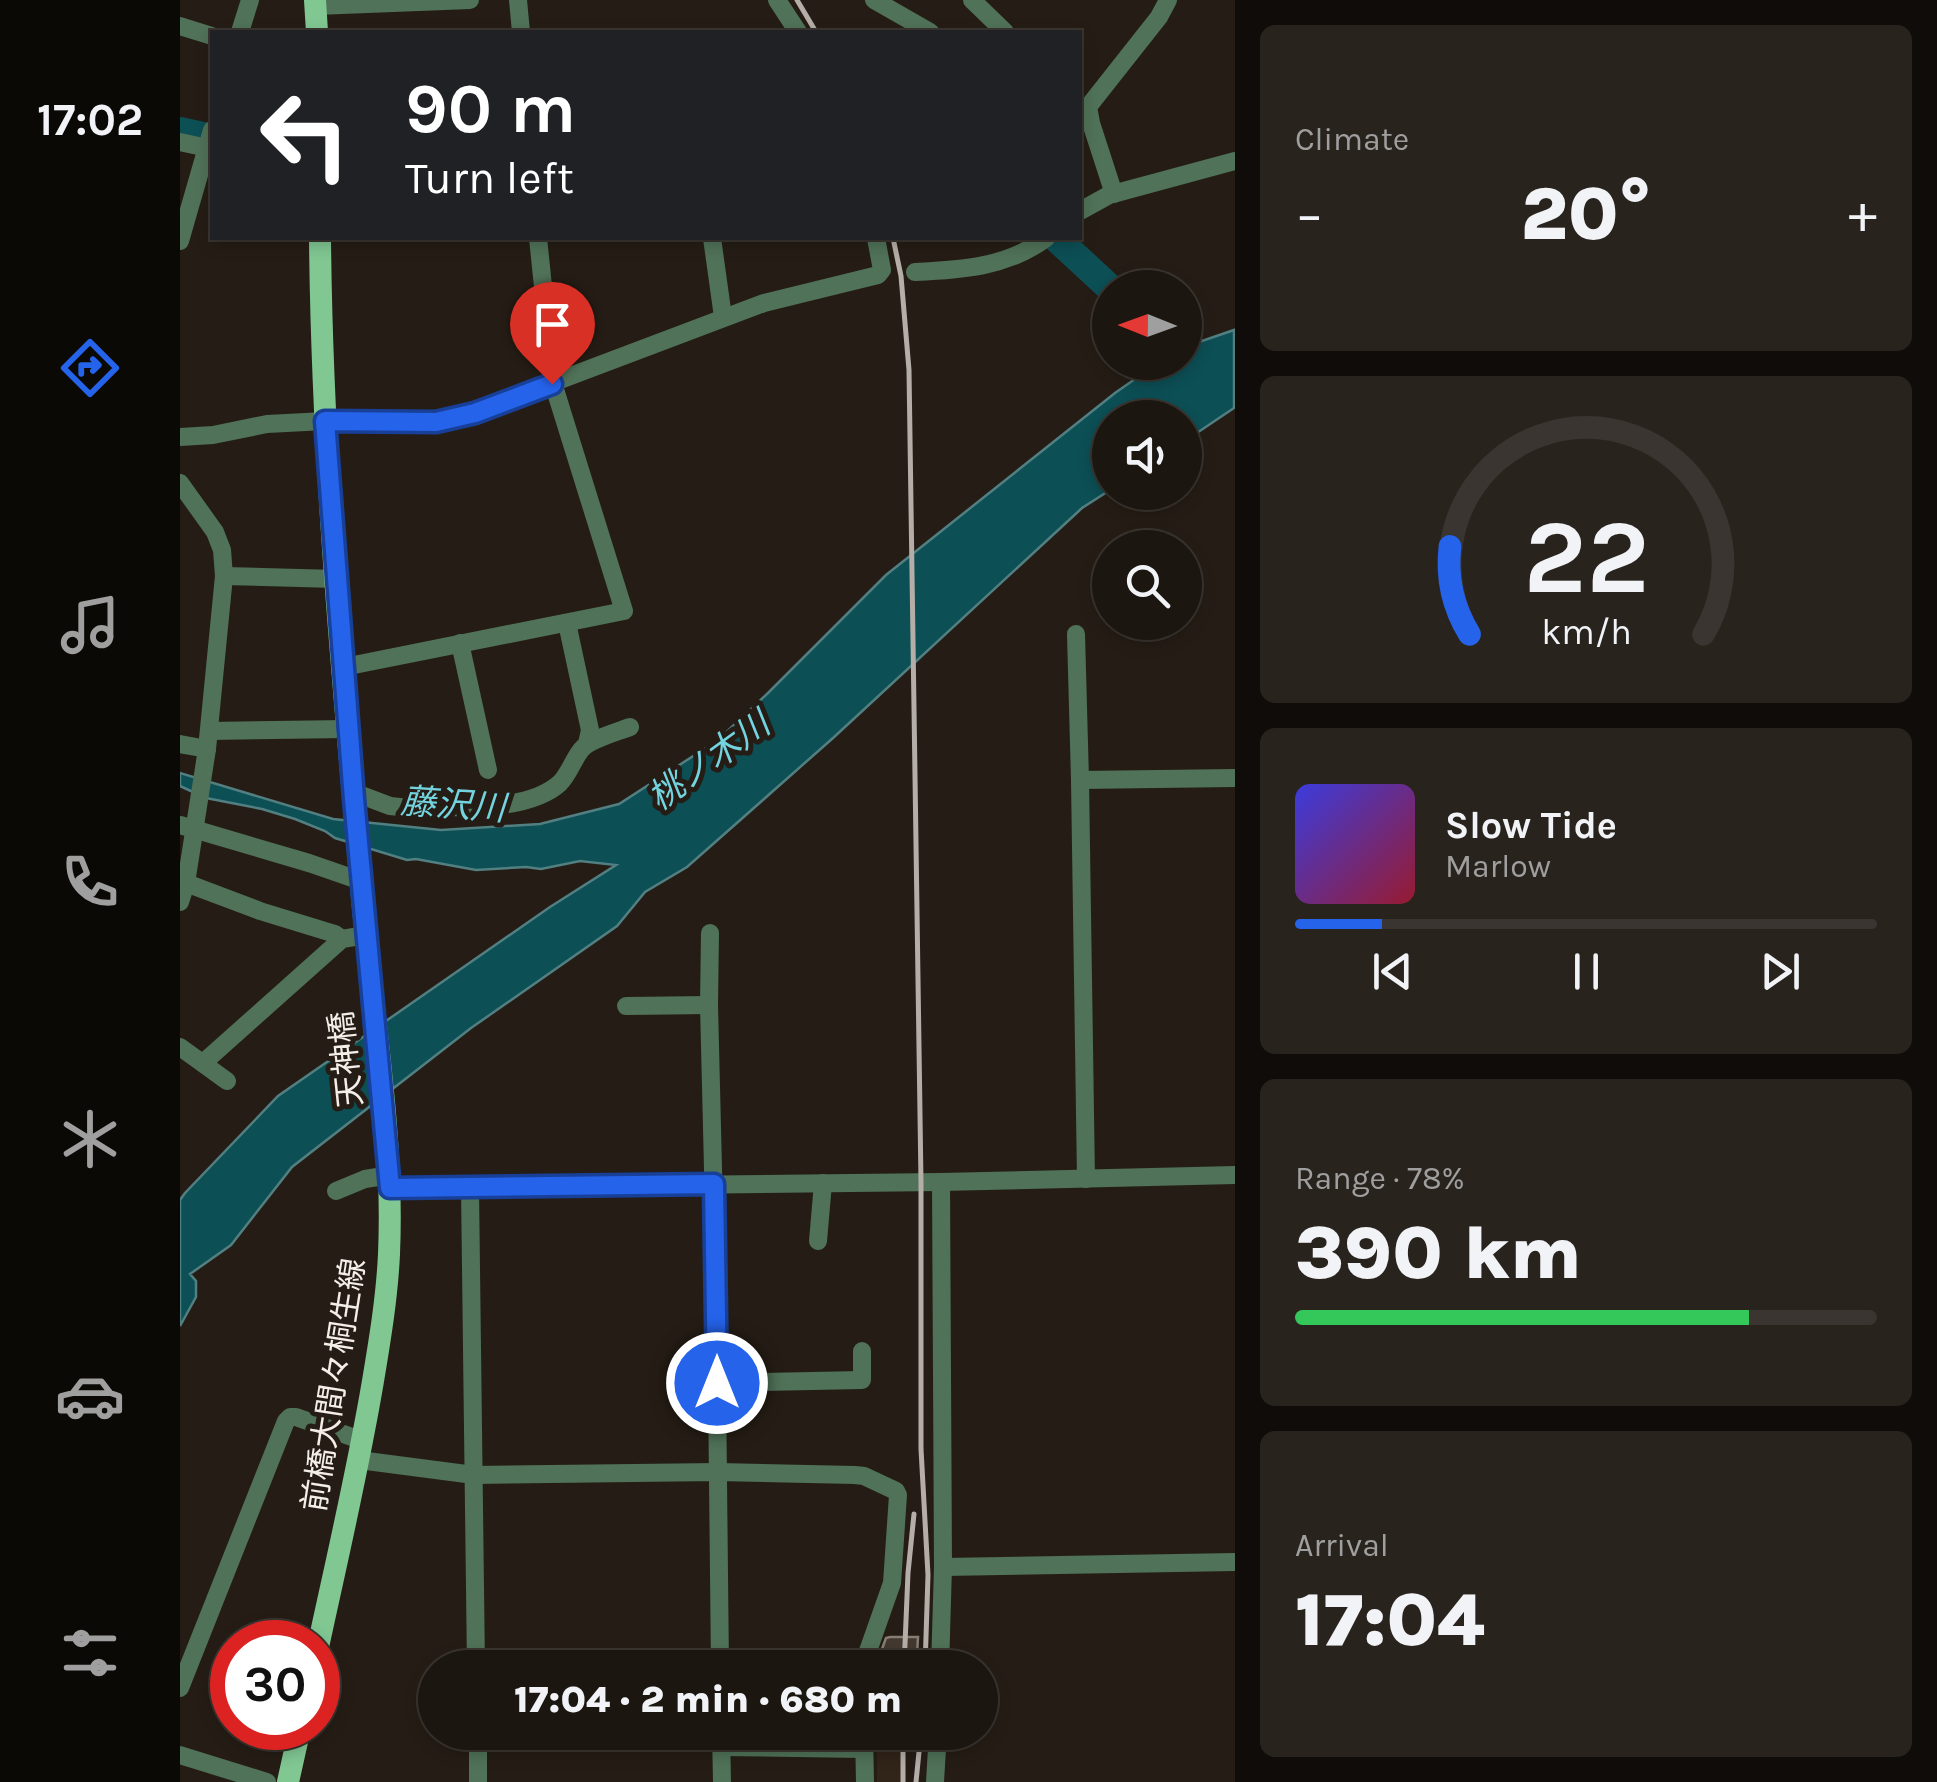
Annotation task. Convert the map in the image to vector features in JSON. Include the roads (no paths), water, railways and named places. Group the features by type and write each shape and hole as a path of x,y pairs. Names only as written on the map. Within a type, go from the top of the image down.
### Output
{"main road":[{"path":"315,3 316,30"},
{"path":"320,240 325,421 366,935"},
{"name":"天神橋","path":"366,935 386,1131"},
{"name":"前橋大間々桐生線","path":"324,1620 361,1451 387,1284 390,1182 386,1131"},
{"path":"288,1782 295,1750"}],"street":[{"path":"241,30 250,0"},
{"path":"315,3 470,0"},
{"path":"518,0 520,30"},
{"path":"777,0 797,30"},
{"path":"874,0 926,30"},
{"path":"972,0 1003,30"},
{"path":"1114,194 1086,123 1086,97 1159,17 1168,0"},
{"path":"180,26 210,35"},
{"path":"180,142 210,142"},
{"path":"180,241 210,145"},
{"path":"1082,210 1114,194 1234,162"},
{"path":"344,667 624,611 552,384 538,240"},
{"path":"712,240 723,317"},
{"path":"180,438 213,436 267,424 436,422 475,413 784,296 878,275 882,270 876,240"},
{"path":"915,272 987,265 1014,257 1043,240"},
{"path":"180,483 216,532 224,576 207,746 190,827 183,893 260,911 342,939"},
{"path":"224,576 336,578"},
{"path":"568,622 590,730 588,744"},
{"path":"1076,634 1086,1179"},
{"path":"460,643 488,770"},
{"path":"354,795 390,806 520,802 561,782 580,750 588,744 630,728"},
{"path":"180,744 207,746 348,730"},
{"path":"1080,780 1234,778"},
{"path":"190,827 361,878"},
{"path":"710,932 720,1650"},
{"path":"180,1047 215,1071 342,939 366,935"},
{"path":"626,1006 709,1005"},
{"path":"336,1191 365,1178 470,1188 1234,1175"},
{"path":"941,1182 941,1650"},
{"path":"818,1240 824,1183"},
{"path":"470,1188 476,1650"},
{"path":"717,1383 862,1380 862,1350"},
{"path":"180,1688 290,1417 361,1451 474,1476 718,1472 864,1476 898,1495 892,1583 868,1650"},
{"path":"943,1567 1234,1562"},
{"path":"478,1750 478,1782"},
{"path":"721,1750 722,1782"},
{"path":"864,1750 865,1782"},
{"path":"935,1782 937,1750"},
{"path":"180,1756 267,1782"}],"water":[{"path":"1234,330 1234,408 1202,430 1202,400 1106,400 1134,380 1202,380 1202,341"},
{"name":"桃ノ木川","path":"1092,411 1092,502 687,867 645,892 617,926 471,1028 292,1167 231,1245 190,1274 196,1281 196,1297 180,1326 180,1200 185,1193 278,1096 616,865 580,861 541,869 476,870 407,860 335,838 295,819 206,798 180,786 180,773 333,819 441,830 540,824 619,804 718,740 886,575"}],"waterway":[{"path":"180,131 210,138"},
{"path":"1058,240 1092,271"}],"railway":[{"path":"797,0 815,30"},
{"path":"893,240 901,276 909,370 921,1449 928,1575 926,1650"},
{"path":"905,1650 914,1514"},
{"path":"903,1750 903,1782"},
{"path":"916,1782 919,1750"}],"water label":[{"name":"藤沢川","path":"453,805"}]}
